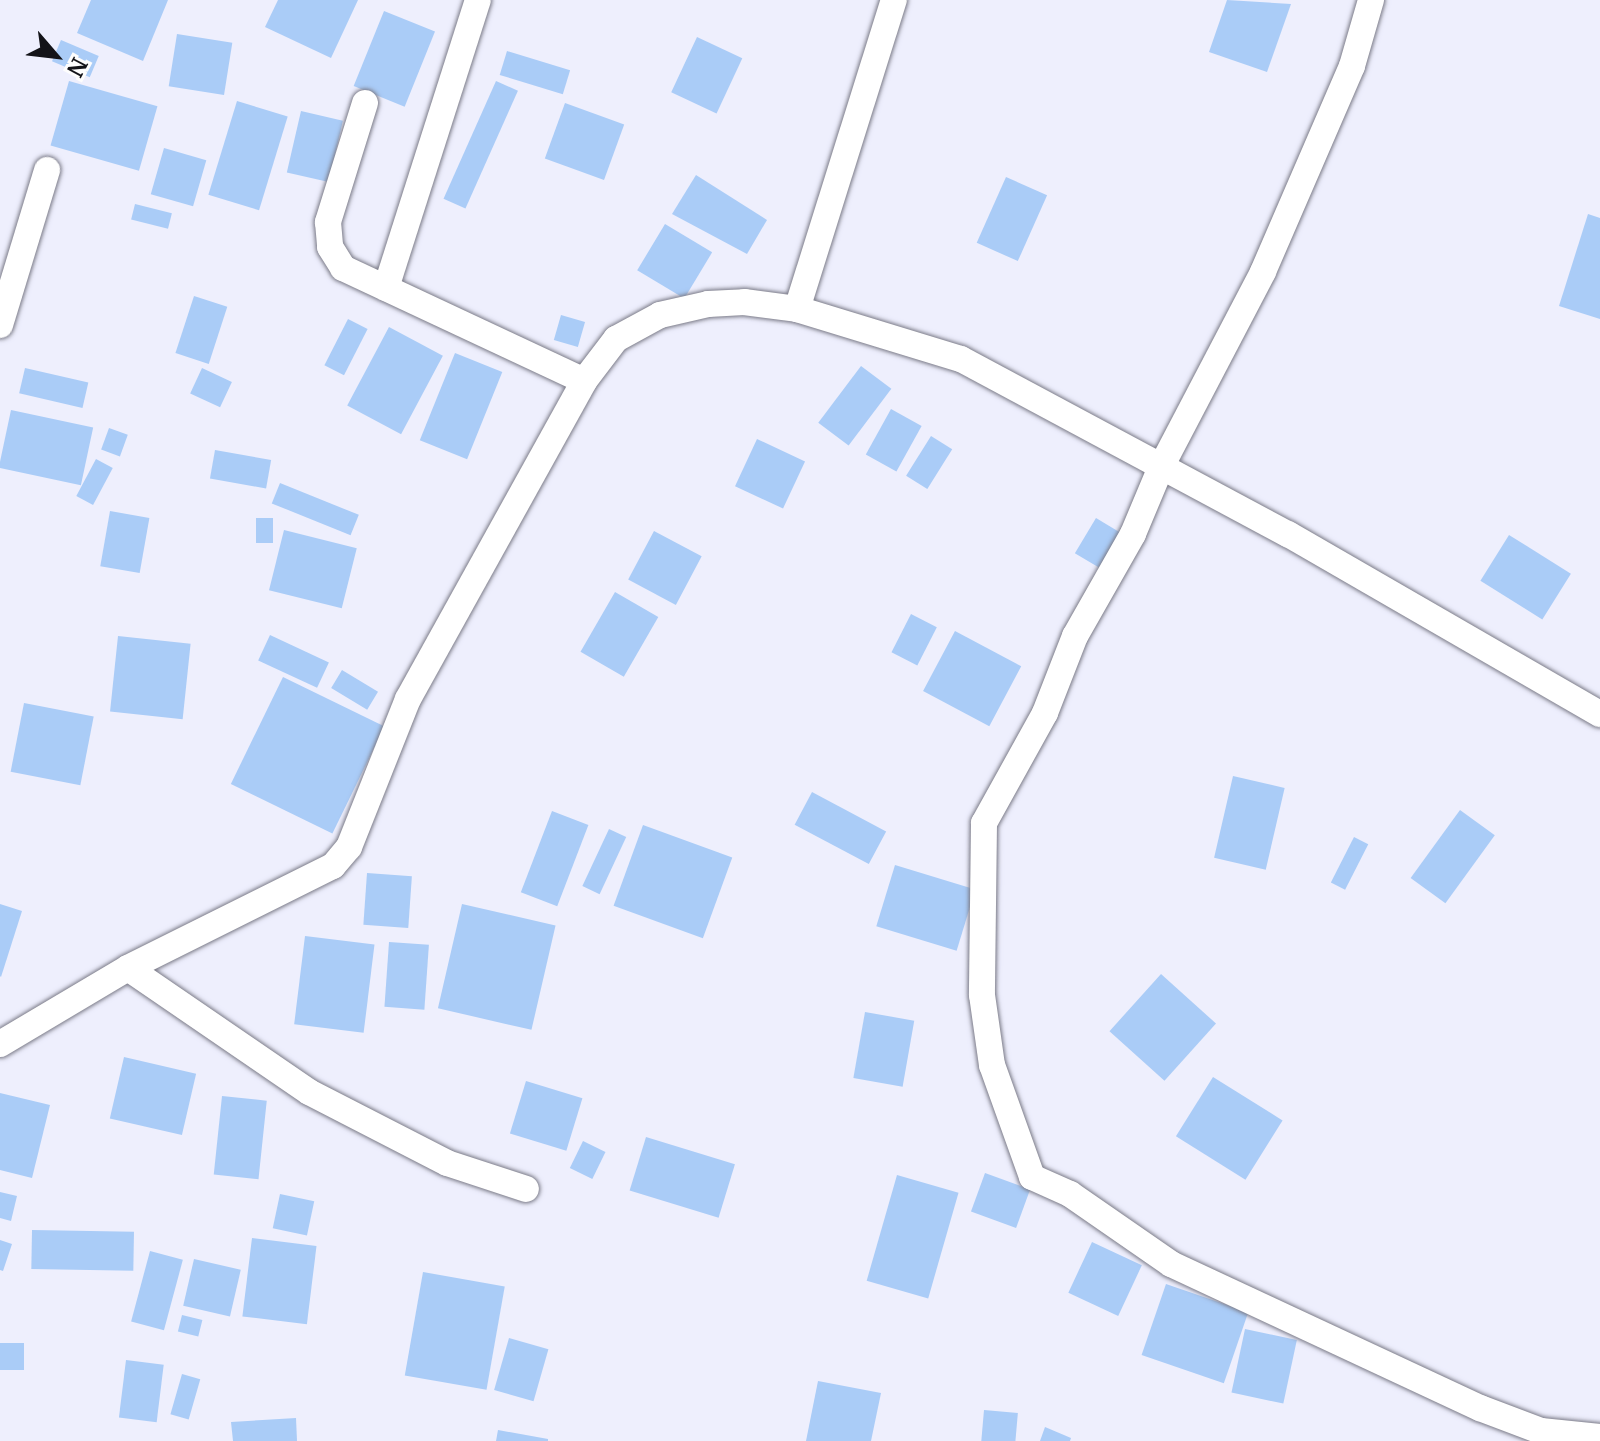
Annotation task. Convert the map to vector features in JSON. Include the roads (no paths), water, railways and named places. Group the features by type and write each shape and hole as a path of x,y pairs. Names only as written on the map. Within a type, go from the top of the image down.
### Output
{"street":[{"path":"386,288 478,0"},
{"path":"797,309 894,0"},
{"path":"1371,0 1352,66 1263,272 1161,467 1133,534 1075,636 1045,713 984,823 982,995 992,1065 1032,1177 1070,1194 1199,1279 1480,1408 1541,1431 1600,1437"},
{"path":"365,103 328,222 330,247 343,268 584,381"},
{"path":"0,325 47,170"},
{"path":"0,1044 128,968 302,885 333,866 349,847 408,699 584,381 616,339 660,315 744,302 797,309 961,359 1288,534 1600,714"},
{"path":"128,968 309,1092 447,1163 526,1189"}]}
